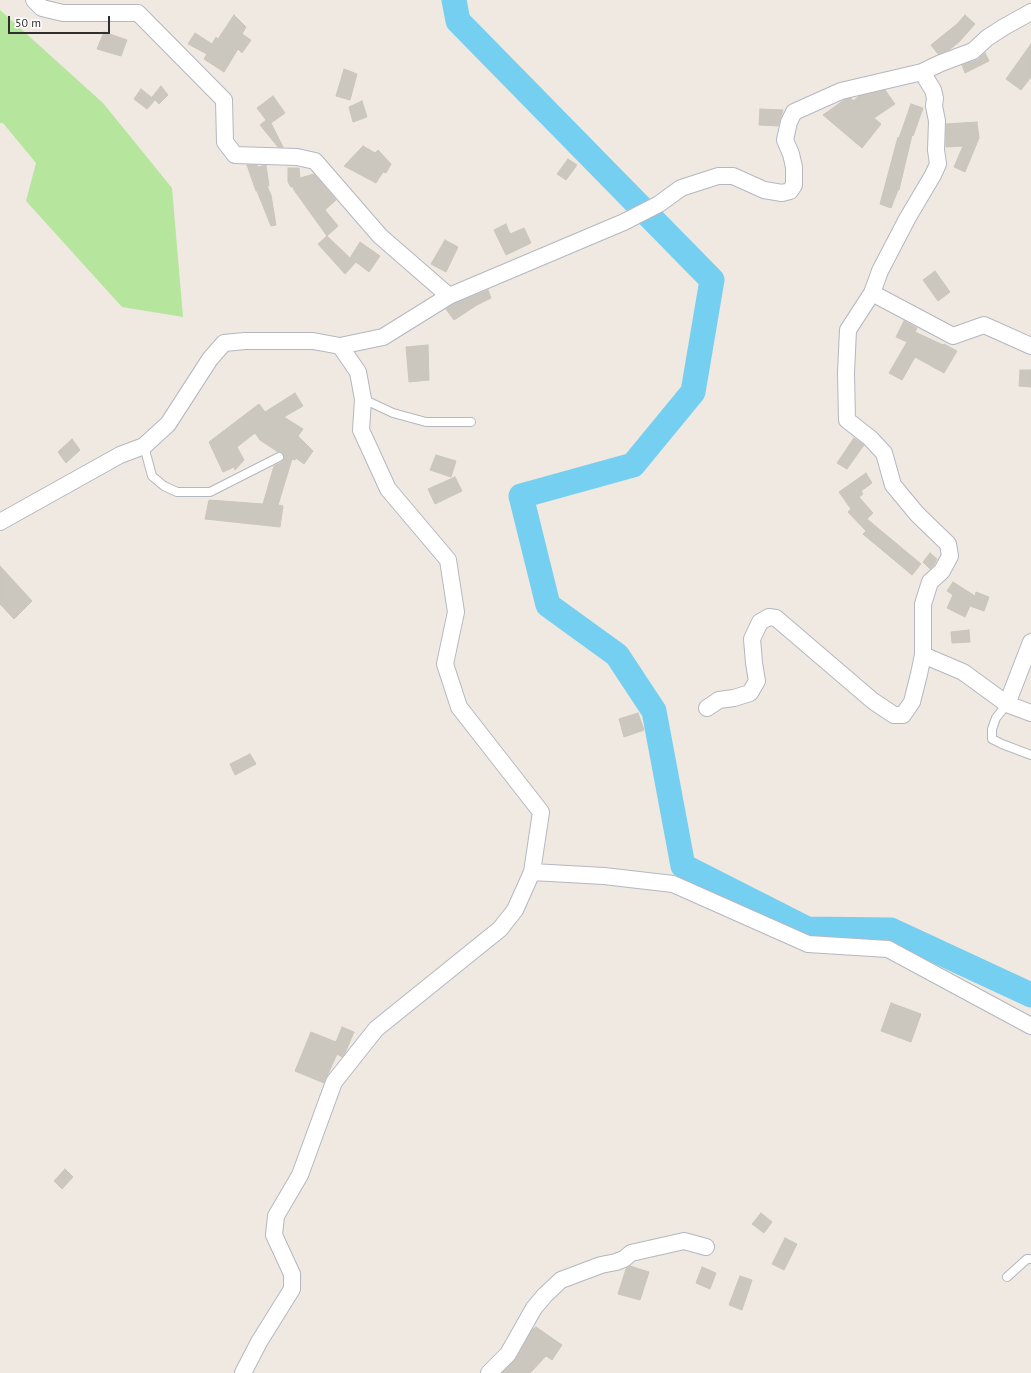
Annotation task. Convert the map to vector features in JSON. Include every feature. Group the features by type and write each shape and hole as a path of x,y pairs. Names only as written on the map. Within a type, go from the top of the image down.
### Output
{"street":[{"path":"34,0 42,8 63,13 138,13 224,100 225,142 235,154 297,157 315,161 380,236 449,296"},
{"path":"0,522 120,455 144,446 168,424 210,359 224,343 244,341 314,341 340,346 383,336 449,296 624,222 659,204 681,188 718,176 733,176 764,190 782,193 790,191 794,185 794,168 791,154 785,140 789,122 794,112 841,91 922,72 973,51 987,38 1031,12"},
{"path":"707,708 719,700 734,698 750,693 757,681 752,639 760,622 768,617 776,618 873,701 894,715 903,715 912,702 923,655 923,604 930,582 942,571 950,556 948,544 917,514 893,485 884,453 870,438 847,420 846,373 848,330 872,293 880,271 906,219 933,175 938,164 934,106 935,98 933,90 922,72"},
{"path":"872,293 953,336 984,325 1031,346"},
{"path":"243,1373 259,1342 292,1289 292,1274 274,1235 276,1216 300,1174 334,1082 376,1029 500,929 515,910 532,872 540,812 459,707 445,664 456,612 448,560 388,489 361,430 363,399 358,372 340,346"},
{"path":"1007,704 1031,642"},
{"path":"923,655 963,672 1007,704 1031,713"},
{"path":"532,872 604,876 673,884 808,944 888,949 1031,1026"},
{"path":"490,1373 508,1354 534,1308 561,1280 601,1265 624,1259 631,1253 684,1241 706,1247"}],"lane":[{"path":"363,399 393,412 426,422 471,422"},
{"path":"144,446 152,476 164,486 176,492 210,492 279,457"},
{"path":"1007,704 996,718 992,729 992,738 1002,744 1031,755"},
{"path":"1007,1277 1027,1259 1031,1259"}],"green space":[{"path":"0,10 103,103 172,188 183,317 122,307 26,201 36,163 3,123 0,123"}],"building":[{"path":"234,15 246,27 242,34 251,40 242,53 238,49 224,72 204,59 207,54 188,44 195,33 212,44 216,37 218,39"},
{"path":"965,15 975,24 959,42 949,50 938,54 931,45 957,24"},
{"path":"104,32 127,40 121,56 97,49"},
{"path":"1031,44 1031,77 1021,90 1006,79"},
{"path":"985,53 989,61 965,73 962,65 977,60"},
{"path":"344,69 357,74 350,100 336,96"},
{"path":"161,86 168,95 159,104 152,97"},
{"path":"141,89 155,100 147,109 134,99"},
{"path":"885,90 895,104 874,118 881,124 862,148 823,115 844,100 851,98 853,101 859,96"},
{"path":"273,96 285,113 271,123 283,147 278,147 260,125 266,120 257,108"},
{"path":"362,101 367,117 353,122 349,107"},
{"path":"911,104 923,108 913,136 912,135 899,190 891,208 880,204 898,137 899,138"},
{"path":"760,109 783,110 778,126 759,125"},
{"path":"977,122 979,138 965,172 954,167 963,146 946,147 946,124"},
{"path":"363,146 375,153 378,150 391,164 386,173 383,172 376,183 344,166"},
{"path":"568,159 577,165 566,180 557,174"},
{"path":"247,165 257,165 258,167 266,165 269,186 267,186 271,195 276,225 271,226"},
{"path":"288,168 299,168 300,178 314,174 336,200 325,210 338,226 327,236 288,182"},
{"path":"506,224 510,234 524,228 531,243 506,255 494,230"},
{"path":"327,236 350,258 360,242 380,256 369,272 356,262 345,274 318,244"},
{"path":"445,240 458,247 446,272 431,264"},
{"path":"935,271 950,292 938,301 923,280"},
{"path":"488,290 491,298 454,320 446,309 453,304"},
{"path":"904,321 917,328 915,332 957,351 944,373 915,357 902,380 889,373 907,342 896,337"},
{"path":"428,345 429,380 409,382 406,347"},
{"path":"1020,370 1031,370 1031,387 1019,386"},
{"path":"295,393 303,406 284,417 303,429 298,436 313,451 304,464 296,458 295,460 292,459 278,505 283,506 280,527 205,519 209,500 263,504 274,466 282,462 284,457 282,453 260,440 255,433 237,447 244,460 235,470 234,467 223,472 209,442 259,404 265,412"},
{"path":"854,438 864,445 847,469 837,463"},
{"path":"72,439 80,450 66,463 58,452"},
{"path":"436,455 456,461 451,477 430,470"},
{"path":"866,473 872,483 861,491 863,494 859,497 873,513 867,519 921,564 912,575 863,534 866,531 848,512 851,509 839,492"},
{"path":"455,477 462,491 435,504 428,489"},
{"path":"930,553 937,559 930,569 923,562"},
{"path":"0,566 32,601 14,619 0,604"},
{"path":"953,582 975,596 976,592 989,597 984,611 970,606 965,617 947,608 953,595 947,591"},
{"path":"969,630 970,642 952,643 951,632"},
{"path":"638,713 644,730 624,737 619,719"},
{"path":"250,754 256,764 235,775 230,764"},
{"path":"891,1003 921,1014 911,1042 881,1031"},
{"path":"342,1027 354,1032 342,1057 337,1054 324,1083 295,1071 311,1032 336,1042"},
{"path":"65,1169 73,1177 62,1189 54,1181"},
{"path":"761,1213 772,1222 764,1233 752,1224"},
{"path":"785,1238 797,1244 784,1270 772,1264"},
{"path":"630,1266 649,1272 640,1300 618,1294 626,1269"},
{"path":"702,1267 716,1273 710,1289 696,1283"},
{"path":"740,1276 752,1280 742,1310 729,1305"},
{"path":"536,1327 562,1345 552,1360 546,1356 530,1373 502,1373 516,1359 532,1330"}],"waterway":[{"path":"454,0 458,21 712,280 693,392 633,465 521,496 548,605 617,655 654,711 683,866 807,929 891,930 1031,995"}]}
